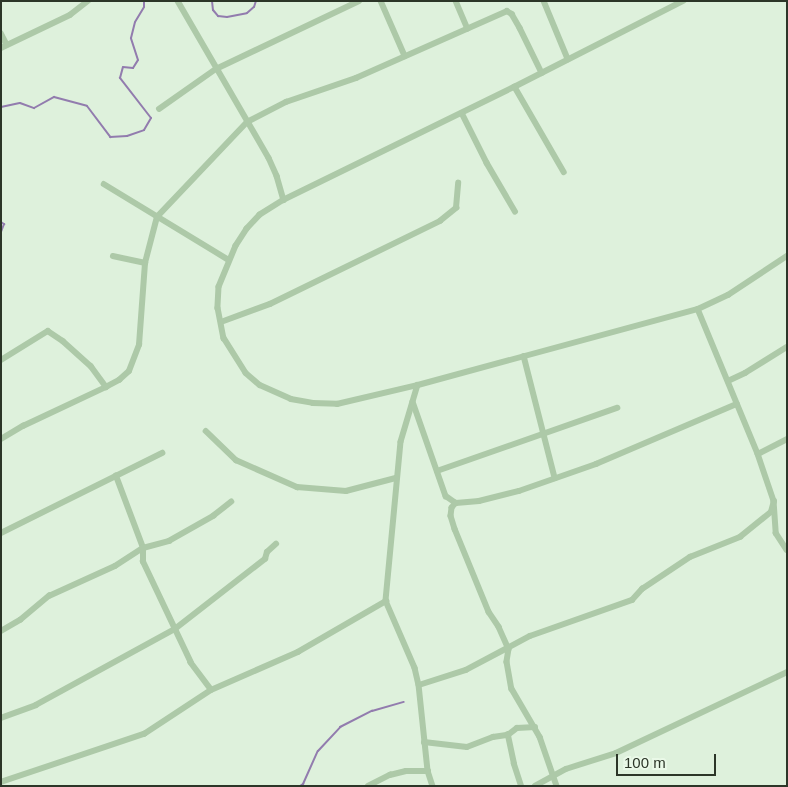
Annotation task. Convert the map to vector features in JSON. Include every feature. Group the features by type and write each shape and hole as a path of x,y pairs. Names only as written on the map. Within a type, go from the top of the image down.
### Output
{"street":[{"path":"1,34 4,47 70,15 88,1"},
{"path":"178,1 269,158 278,176 284,200"},
{"path":"159,109 216,69 359,1"},
{"path":"381,1 405,56"},
{"path":"456,1 468,29"},
{"path":"544,1 568,59"},
{"path":"684,1 542,74 284,200 260,215 247,230 229,260 219,287 218,308 231,351 246,374 260,384 291,399 313,403 337,404 418,385 698,309 728,295 787,256"},
{"path":"1,439 23,426 106,388 119,380 134,361 139,345 145,263 157,217 247,122 286,102 356,78 502,12 512,14 542,74"},
{"path":"515,87 564,172"},
{"path":"462,113 487,163 515,211"},
{"path":"104,184 229,260"},
{"path":"221,322 270,304 440,221 456,208 458,184"},
{"path":"113,256 145,263"},
{"path":"698,309 758,454 774,501 776,533 787,550"},
{"path":"1,360 48,331 63,340 91,366 106,388"},
{"path":"728,381 745,373 787,347"},
{"path":"524,356 555,478"},
{"path":"418,385 401,442 396,478 386,601 387,609 408,650 419,686 424,742 428,770 433,786"},
{"path":"413,402 446,496 456,503 487,499 596,464 737,404"},
{"path":"436,471 617,408"},
{"path":"206,431 236,460 297,487 346,491 396,478"},
{"path":"758,454 787,439"},
{"path":"1,533 162,453"},
{"path":"116,476 143,548 143,562 191,663 211,690"},
{"path":"419,686 466,670 509,650 530,636 632,600 642,589 690,556 740,537 771,512 774,501"},
{"path":"1,631 20,620 49,596 115,566 143,548 169,541 213,516 231,502"},
{"path":"456,503 452,508 451,516 489,612 499,627 509,650 507,662 512,689 535,727 557,786"},
{"path":"1,718 36,705 175,629 265,559 268,552 276,544"},
{"path":"5,783 144,734 211,690 298,652 386,601"},
{"path":"535,786 566,769 616,753 787,672"},
{"path":"424,742 467,747 508,735 517,728 535,727"},
{"path":"508,735 514,764 522,786"},
{"path":"368,786 390,775 406,771 428,770"}],"waterway":[{"path":"1,107 20,103 34,108 54,97 87,106 110,137 127,136 144,130 151,118 120,78 123,67 133,68 138,60 131,38 135,22 144,7 144,1"},
{"path":"212,1 213,10 218,16 227,17 247,13 254,7 256,1"},
{"path":"1,222 4,224 1,232"},
{"path":"300,786 303,784 318,751 340,727 372,711 404,702"}]}
